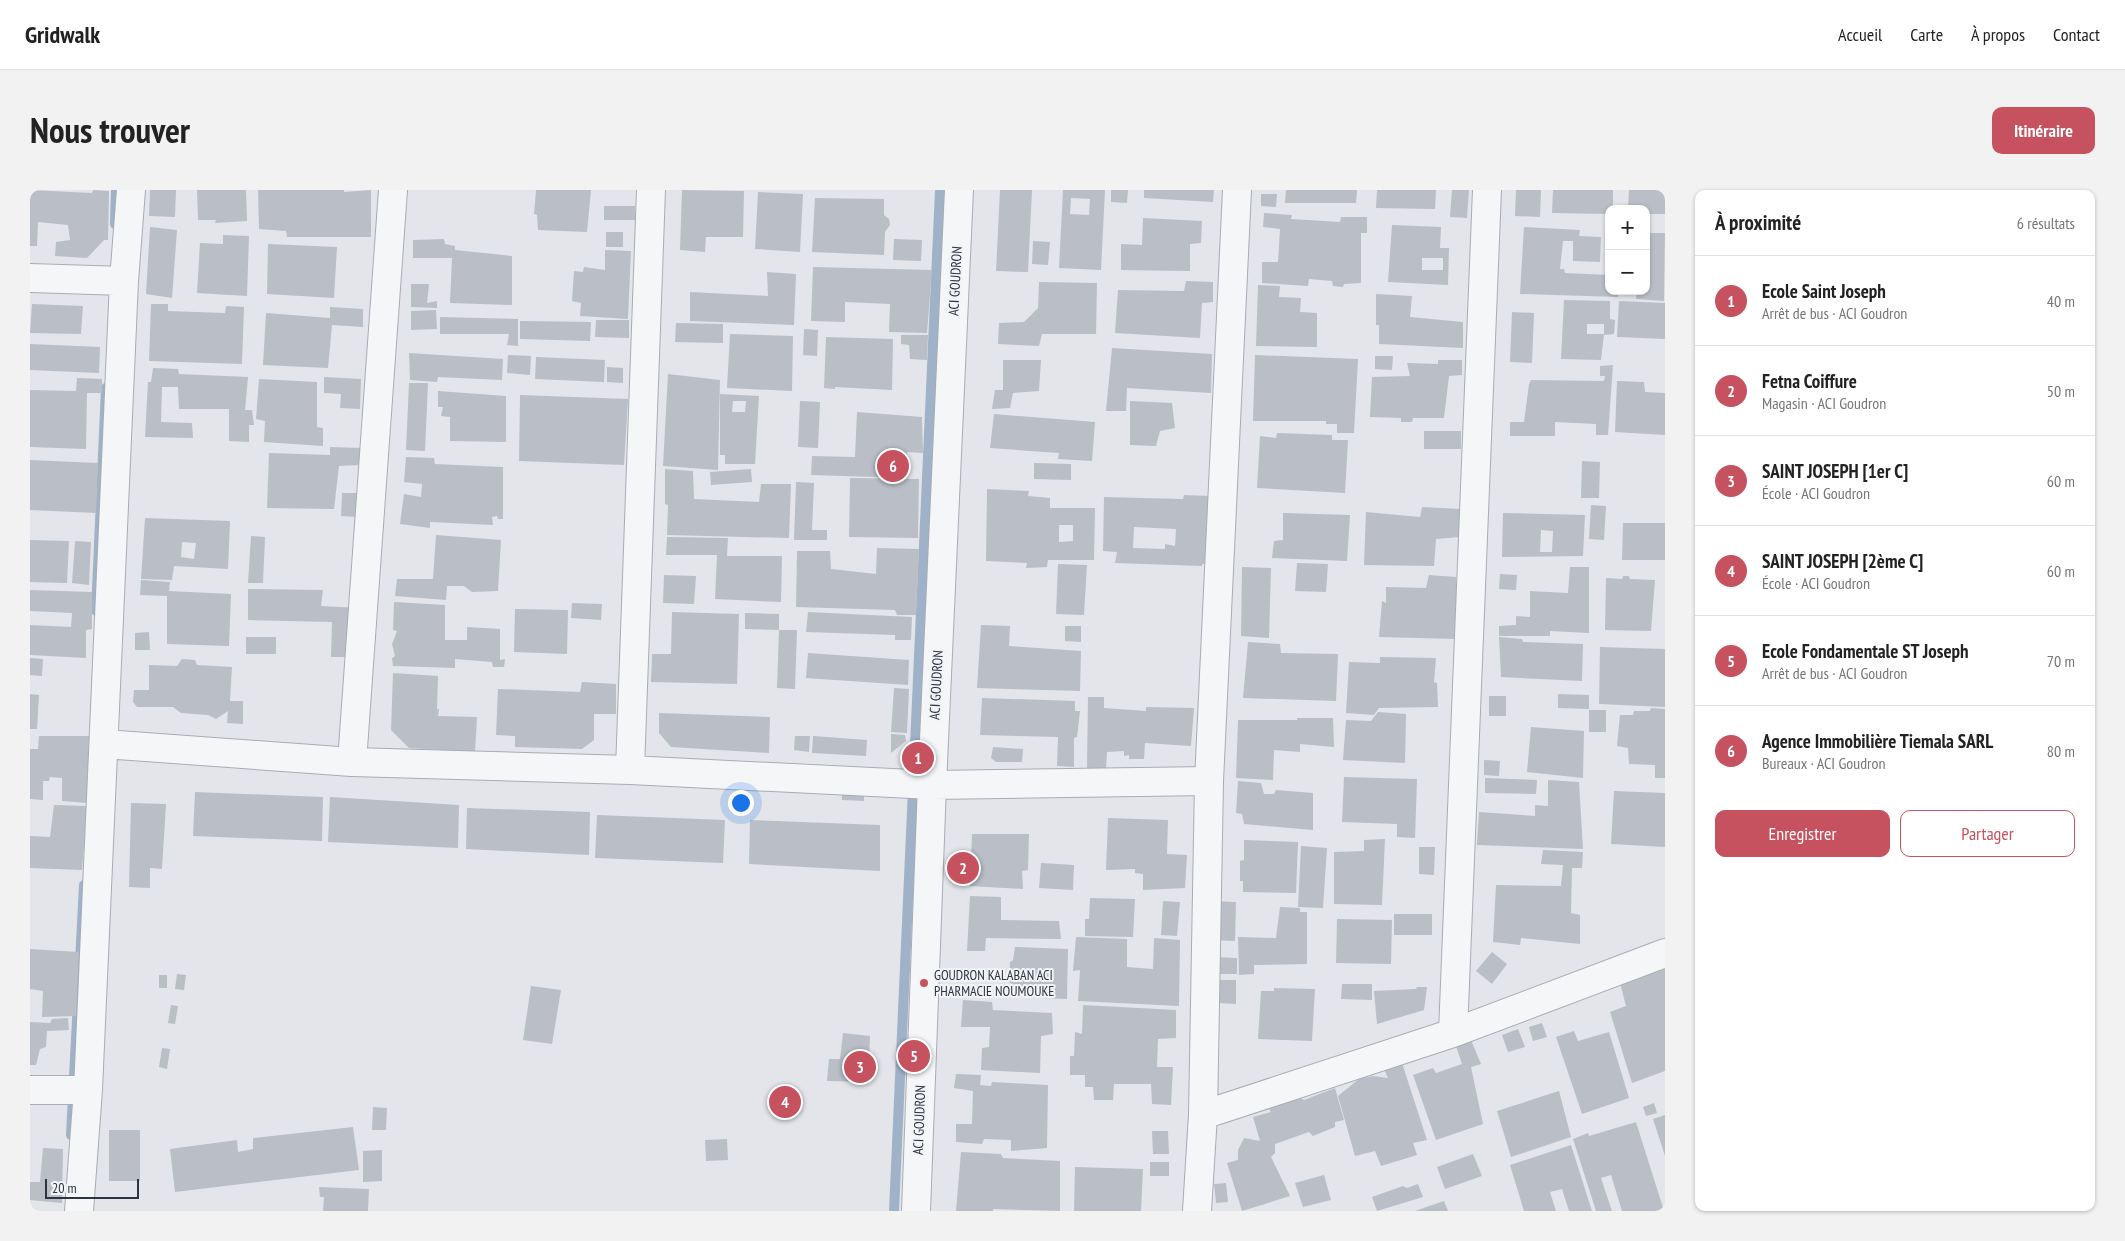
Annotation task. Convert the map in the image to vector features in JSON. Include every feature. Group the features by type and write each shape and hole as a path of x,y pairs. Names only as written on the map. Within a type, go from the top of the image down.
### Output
{"street":[{"path":"79,1211 88,1090 124,281 131,190"},
{"path":"352,762 392,190"},
{"path":"630,770 651,190"},
{"name":"ACI GOUDRON","path":"916,1211 932,785 959,190"},
{"path":"1197,1211 1202,1115 1209,781 1237,190"},
{"path":"1453,1032 1487,190"},
{"path":"30,278 124,281"},
{"path":"104,744 352,762 630,770 932,785 1209,781"},
{"path":"1202,1115 1453,1032 1665,952"},
{"path":"30,1090 88,1090"}],"building":[{"path":"30,190 92,193 93,190 109,191 108,240 104,240 87,258 55,256 56,242 70,240 68,225 38,222 37,246 30,246"},
{"path":"150,190 176,190 175,217 149,216"},
{"path":"197,190 246,190 247,221 215,223 216,220 198,220"},
{"path":"258,190 344,190 344,192 371,190 371,237 287,237 286,231 259,229"},
{"path":"536,190 591,190 587,232 538,230 537,215 534,214"},
{"path":"682,190 744,191 743,237 706,237 705,252 680,250"},
{"path":"1000,190 1032,190 1028,272 996,271"},
{"path":"1063,190 1105,190 1101,270 1059,268","holes":["1071,198 1090,199 1089,215 1070,214"]},
{"path":"1111,190 1128,190 1127,203 1111,202"},
{"path":"1144,190 1214,190 1213,202 1144,198"},
{"path":"1286,190 1357,190 1356,203 1285,203"},
{"path":"1377,190 1436,190 1435,209 1376,208"},
{"path":"1452,190 1469,190 1467,218 1450,217"},
{"path":"1516,190 1541,190 1540,217 1515,216"},
{"path":"1553,190 1613,190 1613,205 1605,205 1605,214 1552,213"},
{"path":"1629,190 1665,190 1665,214 1650,214 1650,205 1628,205"},
{"path":"758,192 803,194 800,252 755,249"},
{"path":"1261,194 1277,194 1276,207 1261,206"},
{"path":"815,198 884,199 884,215 889,219 890,225 885,232 884,255 812,252"},
{"path":"604,206 635,206 635,220 604,220"},
{"path":"1264,213 1292,215 1291,219 1340,222 1341,217 1367,217 1367,233 1361,233 1361,283 1344,284 1343,287 1333,286 1332,281 1309,279 1308,286 1262,283 1262,262 1278,262 1280,229 1263,227"},
{"path":"1143,218 1202,221 1201,243 1190,244 1190,271 1121,270 1121,244 1142,245"},
{"path":"1392,225 1441,227 1440,248 1449,248 1448,285 1388,282","holes":["1422,258 1443,258 1443,270 1422,270"]},
{"path":"150,227 177,230 172,298 146,294"},
{"path":"1524,227 1580,230 1579,236 1601,237 1600,262 1573,261 1573,241 1563,241 1560,269 1564,269 1565,273 1605,275 1605,295 1618,295 1618,297 1520,294"},
{"path":"606,232 623,232 623,247 606,247"},
{"path":"1650,233 1665,233 1664,301 1636,299 1636,295 1650,295"},
{"path":"223,235 249,236 247,296 197,293 200,243 223,244"},
{"path":"444,239 445,244 455,246 455,250 512,256 512,305 450,303 452,258 413,258 413,240"},
{"path":"894,239 922,240 921,261 893,260"},
{"path":"1033,241 1050,242 1048,265 1032,264"},
{"path":"268,244 337,247 334,298 267,294"},
{"path":"605,250 631,251 628,319 580,316 581,303 572,301 574,271 583,272 584,267 605,270"},
{"path":"813,267 932,270 927,333 889,332 890,304 845,302 845,322 811,321"},
{"path":"767,272 796,274 794,325 690,321 690,292 768,296"},
{"path":"1186,281 1213,282 1213,302 1202,303 1200,338 1115,333 1118,290 1184,291"},
{"path":"1039,282 1097,283 1096,334 1042,334 1039,346 998,344 999,323 1024,322 1038,308"},
{"path":"411,284 429,284 427,303 437,301 437,308 411,307"},
{"path":"1258,285 1280,286 1279,297 1301,298 1300,312 1317,313 1317,347 1256,346"},
{"path":"1376,294 1412,296 1410,317 1463,322 1463,348 1379,344 1379,325 1376,325"},
{"path":"1564,300 1610,301 1610,319 1615,320 1614,334 1604,334 1601,360 1561,359","holes":["1587,324 1604,324 1604,334 1587,334"]},
{"path":"1619,301 1665,303 1665,339 1617,337"},
{"path":"32,304 83,306 81,334 30,333"},
{"path":"151,304 168,304 168,311 225,313 226,306 244,307 242,364 149,361"},
{"path":"330,307 363,309 363,327 332,325 328,368 263,365 266,313 330,318"},
{"path":"436,310 437,329 411,330 411,311"},
{"path":"1512,312 1534,313 1532,363 1510,362"},
{"path":"440,317 518,319 518,346 507,345 509,334 440,334"},
{"path":"596,320 629,320 629,338 595,337"},
{"path":"520,321 591,322 590,341 520,339"},
{"path":"676,323 723,324 723,343 675,342"},
{"path":"804,329 818,330 817,356 803,355"},
{"path":"730,334 793,336 792,391 727,388"},
{"path":"901,335 928,335 927,360 910,359 909,345 901,344"},
{"path":"826,337 893,339 892,390 824,388"},
{"path":"30,344 100,347 99,373 30,370"},
{"path":"1112,348 1212,354 1211,393 1127,388 1126,411 1106,411"},
{"path":"409,353 503,359 502,380 438,377 437,382 410,380"},
{"path":"508,355 531,356 530,375 507,373"},
{"path":"1255,355 1358,359 1354,433 1337,433 1337,424 1326,424 1326,421 1253,421"},
{"path":"1375,356 1393,356 1392,370 1375,369"},
{"path":"536,357 605,360 604,382 535,379"},
{"path":"1003,360 1041,360 1039,391 1013,393 1010,408 992,409 995,390 1003,390"},
{"path":"1438,360 1462,360 1462,375 1449,376 1444,418 1413,418 1412,422 1401,422 1401,418 1370,417 1372,377 1410,376 1407,363 1438,364"},
{"path":"1613,365 1608,435 1596,435 1596,424 1555,422 1555,436 1510,436 1510,422 1524,422 1531,380 1604,381 1605,376 1600,376 1600,366"},
{"path":"607,367 623,368 623,383 607,382"},
{"path":"153,368 178,369 179,374 248,377 245,410 252,410 254,425 249,425 249,442 229,441 229,409 179,409 178,387 162,387 161,422 192,423 193,438 145,437 148,382 151,382"},
{"path":"668,374 720,380 718,470 663,466"},
{"path":"324,377 361,379 360,409 340,408 341,394 324,393"},
{"path":"77,378 102,379 102,393 87,393 86,449 30,447 30,390 76,391"},
{"path":"259,379 317,382 317,427 323,428 323,446 264,442 265,421 256,419"},
{"path":"1617,381 1644,382 1645,392 1665,393 1665,435 1615,432"},
{"path":"409,383 428,383 425,451 406,450"},
{"path":"438,391 506,396 506,442 450,441 450,417 441,416 443,407 438,407"},
{"path":"720,394 759,396 755,464 725,464 725,455 720,455","holes":["733,401 746,401 745,412 732,412"]},
{"path":"520,395 628,399 624,465 519,461"},
{"path":"800,401 820,402 818,448 798,447"},
{"path":"1130,401 1172,403 1175,428 1160,431 1156,446 1130,445"},
{"path":"857,412 922,417 923,453 907,452 907,478 811,475 812,456 855,457"},
{"path":"994,414 1095,422 1092,461 1058,459 1059,453 990,448"},
{"path":"1424,431 1461,431 1461,449 1424,449"},
{"path":"1277,433 1332,435 1332,440 1348,440 1345,493 1257,488 1260,436 1276,438"},
{"path":"330,447 362,448 360,465 339,466 334,509 267,508 269,453 330,455"},
{"path":"406,457 434,458 435,464 503,467 503,519 498,519 497,516 492,517 493,525 430,522 430,528 400,524 404,494 421,497 422,484 404,482"},
{"path":"30,460 98,463 96,513 30,510"},
{"path":"1582,461 1600,462 1599,498 1581,498"},
{"path":"1034,463 1071,464 1071,480 1034,479"},
{"path":"665,469 693,471 694,499 759,502 761,484 791,484 789,538 667,535 668,505 665,504"},
{"path":"751,469 752,482 711,485 710,472"},
{"path":"850,478 919,479 918,538 849,537"},
{"path":"796,482 814,483 812,530 827,530 827,540 794,540"},
{"path":"987,489 1029,491 1028,496 1050,498 1050,508 1095,508 1094,560 1048,560 1047,567 1026,568 1027,563 986,561","holes":["1059,525 1073,525 1073,541 1059,542"]},
{"path":"342,493 357,493 356,517 341,516"},
{"path":"1184,495 1209,496 1208,564 1202,564 1202,566 1115,563 1117,552 1103,551 1104,497 1183,499","holes":["1134,527 1176,529 1175,546 1165,544 1165,549 1133,548"]},
{"path":"1591,505 1606,506 1604,540 1589,539"},
{"path":"1422,507 1461,509 1460,537 1436,539 1434,566 1364,565 1366,512 1420,517"},
{"path":"1283,513 1350,515 1347,561 1272,558 1274,541 1283,540"},
{"path":"1503,513 1585,515 1583,556 1502,557","holes":["1541,530 1553,531 1552,552 1540,552"]},
{"path":"145,518 230,521 228,569 174,566 172,580 141,579","holes":["182,542 196,543 194,559 181,557"]},
{"path":"1623,523 1665,523 1665,560 1622,560"},
{"path":"436,535 501,540 498,591 472,592 464,586 447,586 446,600 395,596 397,579 433,579"},
{"path":"251,536 265,537 263,583 248,583"},
{"path":"667,537 728,538 727,556 782,556 781,602 715,599 717,555 666,555"},
{"path":"30,540 69,541 67,583 30,582"},
{"path":"75,541 91,542 89,585 72,583"},
{"path":"877,548 919,549 916,615 897,615 895,610 796,607 797,551 830,551 831,569 876,574"},
{"path":"1297,563 1328,564 1326,592 1295,591"},
{"path":"1058,564 1087,565 1084,615 1056,614"},
{"path":"1242,567 1271,568 1269,638 1241,636"},
{"path":"1570,567 1589,567 1589,633 1550,631 1550,636 1499,636 1499,626 1516,625 1516,616 1530,617 1530,591 1568,593"},
{"path":"1500,574 1517,575 1516,590 1499,589"},
{"path":"664,575 696,576 694,604 663,603"},
{"path":"1429,575 1456,577 1456,639 1379,637 1382,601 1386,603 1386,587 1426,588"},
{"path":"1623,576 1629,576 1630,579 1655,580 1651,631 1605,630 1606,578 1622,579"},
{"path":"141,580 170,582 169,591 231,594 229,646 167,644 167,596 140,595"},
{"path":"248,589 323,590 321,606 360,608 358,657 331,657 332,622 248,620"},
{"path":"30,590 92,592 92,629 86,630 86,658 30,655 30,625 71,627 72,613 30,611"},
{"path":"394,602 445,605 445,640 467,640 467,627 500,629 500,660 505,659 504,667 493,667 492,662 455,659 455,668 393,666 392,658 395,656 392,644 397,631 393,630"},
{"path":"572,603 602,604 601,620 571,618"},
{"path":"515,609 568,610 567,654 514,652"},
{"path":"672,612 739,614 737,684 651,682 652,654 671,654"},
{"path":"808,612 912,617 911,640 895,640 895,635 806,632"},
{"path":"745,613 779,614 779,630 745,629"},
{"path":"981,625 1010,626 1009,646 1081,651 1080,691 977,688"},
{"path":"1065,626 1081,626 1081,642 1065,641"},
{"path":"779,630 797,630 795,689 777,688"},
{"path":"149,632 150,650 135,650 135,633"},
{"path":"246,637 276,637 276,654 246,654"},
{"path":"1499,637 1522,639 1523,642 1583,644 1582,681 1501,677"},
{"path":"1248,642 1280,644 1281,653 1338,654 1336,701 1243,698"},
{"path":"1600,647 1665,649 1665,707 1599,704"},
{"path":"808,653 909,660 908,685 806,678"},
{"path":"1380,657 1436,658 1434,682 1437,683 1438,707 1379,708 1374,715 1346,713 1349,662 1380,663"},
{"path":"30,658 43,659 42,676 30,675"},
{"path":"182,659 195,660 197,665 232,667 230,701 243,701 243,724 227,723 228,711 216,719 208,715 181,713 173,707 137,707 133,702 134,690 149,690 149,665 177,666"},
{"path":"393,673 438,676 438,716 477,717 475,752 409,748 391,730"},
{"path":"582,682 616,684 616,714 594,714 594,740 582,749 515,747 515,736 496,735 498,689 580,692"},
{"path":"894,688 909,689 907,733 891,732"},
{"path":"30,694 39,695 37,729 30,729"},
{"path":"1558,694 1589,695 1589,709 1558,708"},
{"path":"1489,696 1506,696 1506,716 1489,716"},
{"path":"1088,697 1104,697 1104,708 1146,711 1146,707 1194,708 1191,746 1145,743 1144,759 1129,759 1129,755 1124,756 1124,751 1107,752 1106,769 1087,768"},
{"path":"982,698 1075,701 1075,711 1080,711 1077,737 1074,738 1074,767 1057,766 1058,737 980,735"},
{"path":"1651,708 1665,709 1665,778 1655,778 1655,765 1629,764 1628,748 1617,746 1620,715 1633,715 1634,711 1650,711"},
{"path":"1589,710 1606,710 1606,732 1589,732"},
{"path":"1378,712 1406,714 1405,763 1343,760 1346,720 1371,721"},
{"path":"659,713 770,717 769,753 671,747 659,733"},
{"path":"1297,718 1333,718 1334,747 1300,744 1300,752 1274,750 1273,780 1236,778 1238,720 1297,720"},
{"path":"1531,727 1584,731 1583,778 1527,772"},
{"path":"891,734 905,735 906,741 891,753"},
{"path":"39,736 89,736 87,803 62,801 62,778 50,777 49,781 43,781 43,800 30,799 30,749 38,749"},
{"path":"795,736 810,736 809,752 794,750"},
{"path":"813,736 867,740 866,756 812,753"},
{"path":"993,747 1023,749 1022,762 996,762 991,758"},
{"path":"1484,760 1500,761 1499,776 1484,775"},
{"path":"1344,777 1417,779 1415,838 1397,837 1397,824 1342,822"},
{"path":"1485,778 1537,780 1536,794 1485,793"},
{"path":"1548,780 1579,782 1583,849 1477,845 1479,812 1535,816 1535,805 1548,806"},
{"path":"1238,781 1261,783 1264,794 1274,794 1276,790 1313,793 1313,830 1244,824 1242,814 1236,813"},
{"path":"842,788 864,790 864,801 842,800"},
{"path":"1614,791 1665,793 1665,847 1611,844"},
{"path":"195,792 323,797 322,841 193,836"},
{"path":"330,797 459,805 458,848 328,842"},
{"path":"131,803 166,804 162,869 150,868 150,888 129,887"},
{"path":"54,805 87,806 82,870 30,868 30,836 50,837"},
{"path":"467,808 590,812 589,855 466,849"},
{"path":"597,815 725,820 723,863 595,858"},
{"path":"1108,818 1168,820 1167,854 1187,855 1185,888 1143,890 1143,874 1135,873 1135,869 1106,870"},
{"path":"750,820 880,825 880,871 749,864"},
{"path":"972,834 1029,834 1028,870 1022,871 1023,889 970,886"},
{"path":"1385,839 1382,905 1334,904 1334,852 1364,851 1364,840"},
{"path":"1244,840 1298,842 1296,893 1243,892 1243,881 1240,881 1240,861 1244,860"},
{"path":"1301,846 1327,848 1323,908 1298,907"},
{"path":"1419,847 1435,847 1434,875 1419,874"},
{"path":"1543,850 1583,852 1582,868 1572,868 1571,913 1580,915 1580,944 1521,938 1520,945 1493,942 1496,885 1561,886 1563,865 1541,864"},
{"path":"1041,863 1074,865 1073,890 1039,888"},
{"path":"970,896 1001,897 1001,920 1059,921 1061,939 986,938 985,951 967,951"},
{"path":"1090,898 1135,899 1133,937 1085,936 1085,919 1089,919"},
{"path":"1163,901 1180,902 1177,936 1161,935"},
{"path":"1210,901 1236,902 1235,941 1209,940"},
{"path":"1280,907 1300,908 1300,912 1307,912 1307,964 1254,965 1254,974 1239,975 1238,937 1276,938"},
{"path":"1394,914 1432,914 1432,935 1394,935"},
{"path":"1337,919 1392,920 1391,964 1336,963"},
{"path":"1076,937 1127,939 1127,967 1153,969 1154,938 1180,940 1179,1006 1078,1001 1080,970 1073,971"},
{"path":"1015,947 1068,949 1067,999 1043,998 1042,994 1013,995 1012,984 1009,982 1010,962 1013,960"},
{"path":"30,949 79,952 76,1016 42,1017 43,991 30,989"},
{"path":"1492,952 1507,964 1492,984 1476,971"},
{"path":"1214,957 1237,958 1237,974 1214,974"},
{"path":"1665,966 1665,1071 1632,1083 1610,1012 1626,1006 1619,979"},
{"path":"177,974 186,975 184,990 175,989"},
{"path":"159,975 167,975 167,988 159,988"},
{"path":"1219,980 1236,980 1236,1004 1218,1003"},
{"path":"1342,984 1372,984 1372,1000 1341,999"},
{"path":"531,986 561,990 552,1044 523,1040"},
{"path":"1417,987 1427,987 1424,1010 1377,1024 1374,991 1416,989"},
{"path":"1274,988 1315,989 1312,1041 1258,1039 1261,991 1274,991"},
{"path":"963,1000 992,1002 993,1010 1052,1013 1053,1034 1041,1036 1040,1073 981,1070 982,1048 989,1047 990,1027 961,1027"},
{"path":"171,1005 178,1006 175,1024 168,1023"},
{"path":"1083,1005 1176,1010 1176,1038 1158,1039 1157,1067 1173,1067 1171,1105 1152,1104 1151,1084 1114,1084 1113,1100 1094,1100 1093,1087 1085,1087 1085,1075 1070,1075 1070,1056 1074,1056 1075,1032 1082,1034"},
{"path":"68,1018 69,1030 47,1031 46,1047 40,1049 36,1065 30,1065 30,1022 50,1023 52,1019"},
{"path":"1542,1023 1547,1037 1533,1041 1529,1027"},
{"path":"1518,1029 1525,1047 1508,1052 1502,1035"},
{"path":"1574,1031 1578,1041 1609,1032 1629,1098 1582,1114 1556,1037"},
{"path":"843,1033 870,1036 868,1082 827,1081 829,1059 840,1059"},
{"path":"1471,1040 1481,1064 1471,1067 1483,1124 1436,1140 1413,1075 1433,1068 1436,1073 1462,1064 1456,1046"},
{"path":"162,1048 170,1049 167,1069 159,1067"},
{"path":"1402,1063 1427,1140 1413,1143 1417,1155 1381,1166 1375,1151 1355,1156 1338,1096 1359,1079 1373,1076 1388,1078 1384,1069"},
{"path":"956,1074 981,1075 980,1085 991,1086 992,1082 1048,1085 1047,1148 1011,1151 1011,1140 984,1139 982,1144 956,1142 956,1124 972,1124 973,1091 954,1088"},
{"path":"1335,1088 1344,1120 1335,1122 1335,1127 1313,1136 1309,1132 1275,1144 1275,1153 1271,1157 1290,1196 1242,1211 1227,1163 1238,1160 1238,1150 1244,1138 1260,1141 1253,1117 1271,1112 1268,1107 1299,1097 1304,1100"},
{"path":"1559,1091 1571,1137 1511,1157 1497,1111"},
{"path":"1654,1103 1657,1113 1646,1116 1643,1107"},
{"path":"373,1107 387,1108 386,1130 372,1130"},
{"path":"1665,1115 1665,1156 1653,1119"},
{"path":"1636,1122 1664,1211 1622,1211 1611,1175 1601,1178 1612,1211 1596,1211 1573,1139 1588,1133 1589,1136"},
{"path":"353,1127 359,1170 175,1192 170,1149 237,1140 238,1152 253,1149 253,1138"},
{"path":"109,1130 140,1130 140,1181 109,1181"},
{"path":"1152,1131 1168,1131 1169,1154 1153,1154"},
{"path":"727,1139 728,1160 706,1161 705,1140"},
{"path":"1571,1145 1592,1211 1569,1211 1562,1189 1550,1192 1556,1211 1524,1211 1510,1165"},
{"path":"43,1148 63,1149 62,1203 30,1200 30,1182 40,1182"},
{"path":"382,1150 382,1181 363,1182 363,1151"},
{"path":"961,1152 1001,1154 1003,1158 1060,1161 1060,1211 993,1209 993,1211 956,1211"},
{"path":"1473,1154 1482,1176 1445,1189 1437,1167"},
{"path":"1150,1162 1169,1162 1169,1176 1150,1176"},
{"path":"1075,1167 1143,1169 1141,1211 1074,1211"},
{"path":"1324,1175 1331,1200 1303,1207 1295,1183"},
{"path":"1226,1183 1228,1202 1216,1203 1214,1184"},
{"path":"1418,1184 1423,1197 1377,1211 1372,1197 1403,1186 1407,1188"},
{"path":"319,1187 369,1189 368,1211 323,1211 324,1197 320,1197"},
{"path":"1444,1201 1448,1211 1415,1211"}],"waterway":[{"path":"115,224 116,190"},
{"path":"894,1211 940,190"},
{"path":"96,611 106,388"},
{"path":"71,1135 84,885"}],"place":[{"name":"Agence Immobilière Tiemala SARL","path":"893,466"},
{"name":"Ecole Saint Joseph","path":"918,758"},
{"name":"Fetna Coiffure","path":"963,868"},
{"name":"GOUDRON KALABAN ACI PHARMACIE NOUMOUKE","path":"924,983"},
{"name":"Ecole Fondamentale ST Joseph","path":"914,1056"},
{"name":"SAINT JOSEPH [1er C]","path":"860,1067"},
{"name":"SAINT JOSEPH [2ème C]","path":"785,1102"}]}
